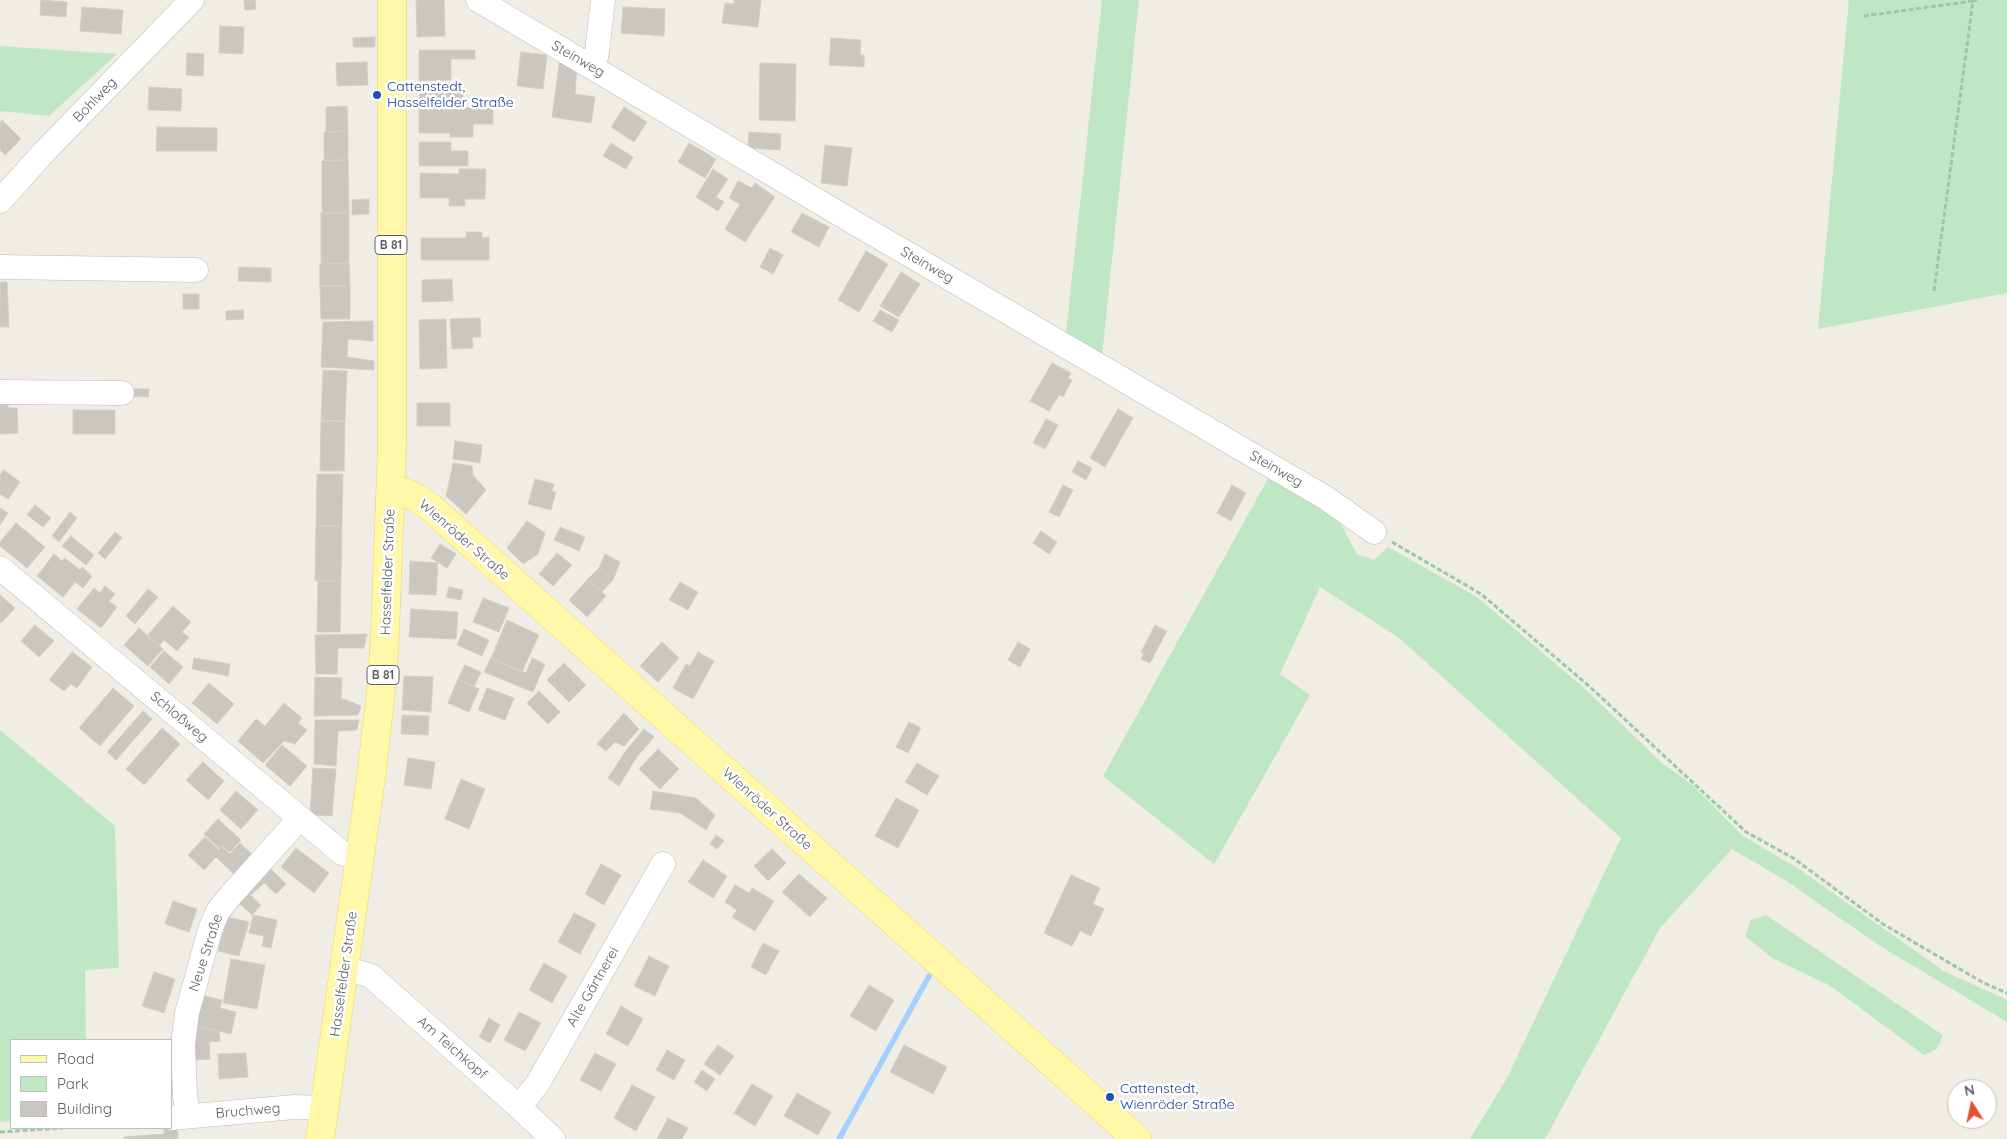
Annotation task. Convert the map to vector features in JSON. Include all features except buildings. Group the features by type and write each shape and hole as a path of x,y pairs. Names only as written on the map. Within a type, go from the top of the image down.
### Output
{"main road":[{"name":"Hasselfelder Straße","path":"320,1139 361,859 382,682 391,490 392,0"},
{"name":"Wienröder Straße","path":"391,490 409,494 430,507 1137,1139"}],"street":[{"name":"Bohlweg","path":"0,201 46,150 192,0"},
{"name":"Steinweg","path":"478,0 851,221 1326,498 1374,532"},
{"path":"594,67 598,52 603,0"},
{"path":"0,266 196,270"},
{"path":"0,392 122,393"},
{"name":"Schloßweg","path":"0,568 342,853 361,859"},
{"name":"Neue Straße","path":"180,1117 185,1096 183,1044 187,1013 210,930 218,911 300,818"},
{"name":"Alte Gärtnerei","path":"519,1106 538,1083 663,864"},
{"name":"Am Teichkopf","path":"345,968 371,976 519,1106 553,1139"},
{"name":"Bruchweg","path":"180,1117 294,1107 325,1108"}],"path":[{"path":"1864,16 1975,0 1934,291"},
{"path":"1374,532 1481,594 1589,686 1746,832 1792,858 1883,924 1982,982 2007,993"},
{"path":"0,1132 46,1129"}],"green space":[{"path":"1102,0 1139,0 1102,356 1066,333"},
{"path":"1849,0 2007,0 2007,293 1818,329"},
{"path":"0,46 117,54 49,116 0,111"},
{"path":"1270,475 1333,510 1357,554 1374,560 1388,547 1477,597 1583,687 1662,763 1690,783 1743,836 1799,869 1944,971 2007,1000 2007,1022 1880,946 1785,880 1732,849 1660,928 1545,1139 1470,1139 1507,1078 1621,838 1399,638 1320,587 1280,674 1310,695 1214,864 1103,776"},
{"path":"0,730 115,826 119,968 85,970 86,1039 10,1039 10,1121 0,1122"},
{"path":"1766,915 1943,1035 1937,1049 1924,1055 1829,985 1772,958 1745,936 1751,920"}],"waterway":[{"path":"839,1139 929,976"}],"place":[{"name":"Cattenstedt, Hasselfelder Straße","path":"377,95"},
{"name":"Cattenstedt, Wienröder Straße","path":"1110,1097"}]}
